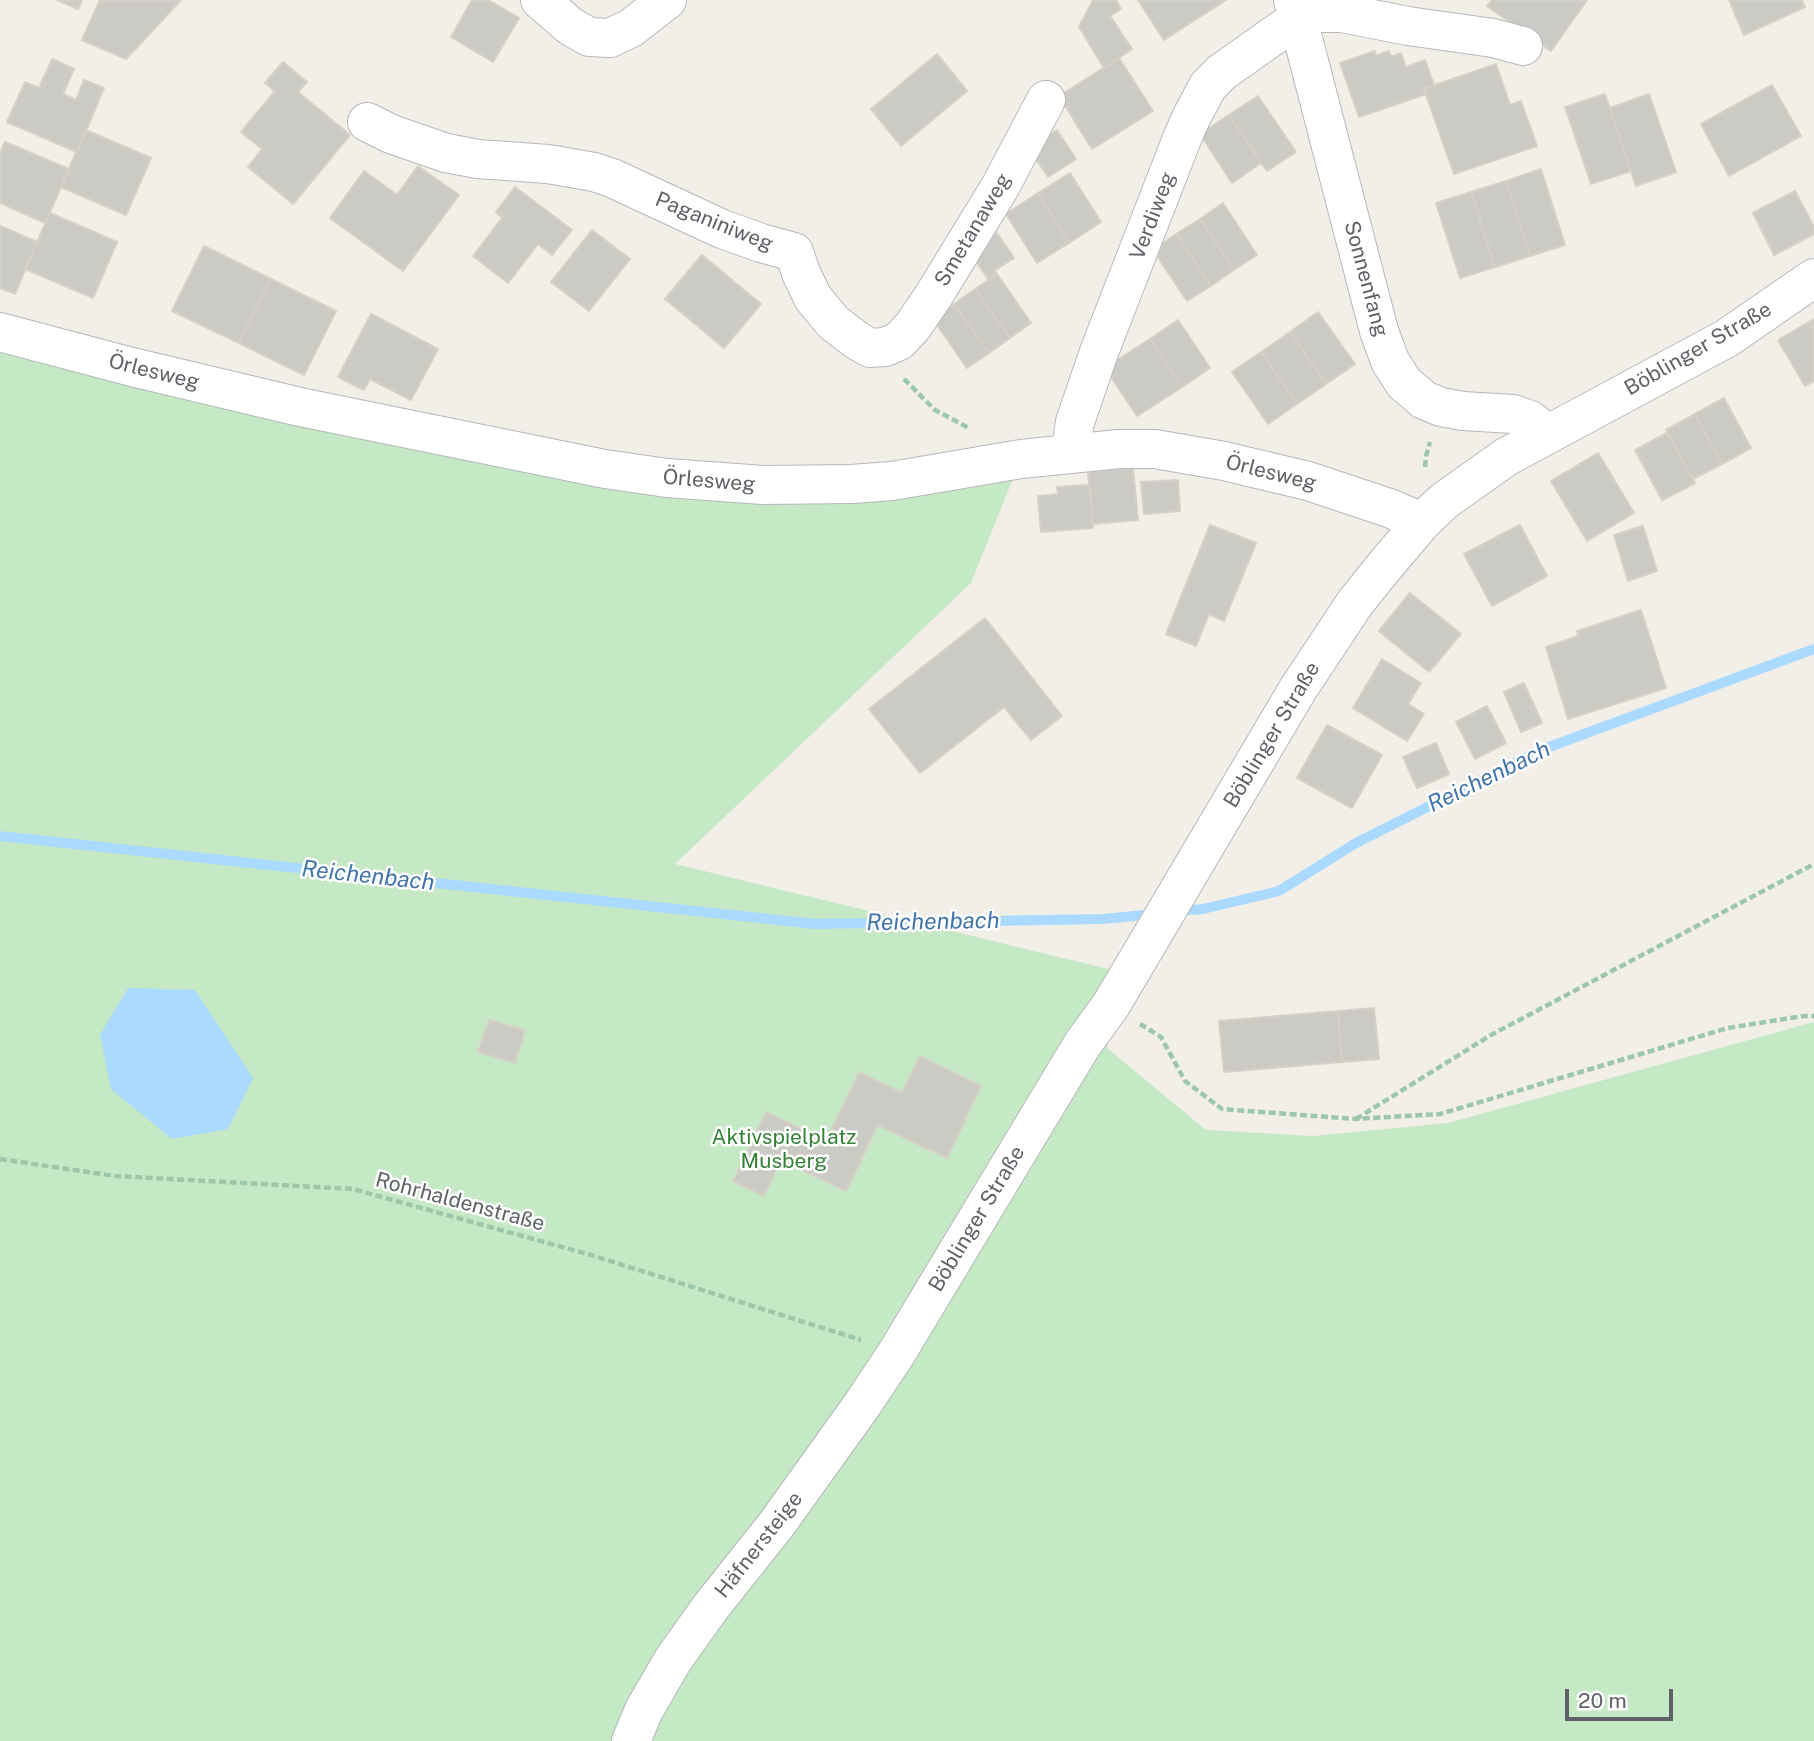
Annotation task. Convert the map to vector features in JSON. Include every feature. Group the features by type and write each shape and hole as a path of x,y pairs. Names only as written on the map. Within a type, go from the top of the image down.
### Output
{"street":[{"path":"540,0 569,26 589,37 610,38 631,28 667,0"},
{"path":"1295,10 1342,13 1493,38 1522,46"},
{"name":"Sonnenfang","path":"1295,10 1379,331 1390,360 1404,383 1423,400 1463,411 1513,414 1530,420 1548,433"},
{"name":"Verdiweg","path":"1070,454 1075,422 1099,352 1196,108 1208,86 1222,72 1295,10"},
{"name":"Smetanaweg","path":"885,347 899,341 934,295 994,197 1046,100"},
{"name":"Paganiniweg","path":"367,122 403,139 446,153 594,172 722,229 794,252 813,298 833,322 870,348 885,347"},
{"name":"Böblinger Straße","path":"896,1354 1082,1045 1111,1005 1298,689 1355,603 1422,522 1444,501 1506,457 1727,338 1814,278"},
{"name":"Örlesweg","path":"0,332 300,407 605,469 667,478 763,485 851,484 892,481 1021,459 1119,449 1155,449 1191,454 1308,481 1422,522"},
{"name":"Häfnersteige","path":"631,1741 644,1710 673,1660 784,1514 896,1354"}],"path":[{"path":"885,347 903,378 935,410 1021,459"},
{"path":"1355,1119 1491,1035 1814,864"},
{"path":"1111,1005 1161,1037 1185,1081 1222,1109 1355,1119 1440,1114 1728,1028 1814,1016"},
{"name":"Rohrhaldenstraße","path":"0,1159 115,1176 353,1189 591,1255 854,1337 896,1354"}],"green space":[{"name":"Aktivspielplatz Musberg","path":"0,332 667,478 1021,459 971,583 675,864 1125,973 1107,1048 1206,1130 1313,1136 1448,1123 1814,1022 1814,1741 0,1741"}],"water":[{"path":"128,988 195,990 253,1078 228,1129 172,1139 111,1089 100,1035"}],"building":[{"path":"57,0 82,0 78,9"},
{"path":"100,0 181,0 126,59 82,40"},
{"path":"472,0 488,0 519,18 493,62 451,37"},
{"path":"1093,0 1116,0 1121,9 1110,16 1132,49 1104,68 1079,27"},
{"path":"1138,0 1226,0 1164,40"},
{"path":"1492,0 1587,0 1551,51 1487,6"},
{"path":"1729,0 1802,0 1805,7 1744,35"},
{"path":"1375,51 1376,56 1389,51 1391,57 1401,53 1406,67 1425,60 1434,85 1424,89 1426,94 1359,117 1340,63"},
{"path":"937,54 967,91 901,146 871,109"},
{"path":"1119,58 1153,111 1092,149 1059,96"},
{"path":"52,59 74,69 63,94 76,100 84,80 104,88 77,152 7,122 25,82 39,88"},
{"path":"283,62 307,82 298,92 350,135 293,204 248,167 262,149 241,132 275,91 265,83"},
{"path":"1496,64 1510,105 1521,101 1537,146 1454,174 1424,89"},
{"path":"1772,85 1801,136 1729,176 1701,124"},
{"path":"1605,94 1631,171 1591,184 1565,107"},
{"path":"1649,94 1676,172 1636,186 1610,108"},
{"path":"1258,96 1296,152 1267,171 1229,115"},
{"path":"1229,115 1261,163 1232,183 1200,134"},
{"path":"86,130 151,158 126,215 61,187"},
{"path":"1057,130 1076,159 1048,177 1028,148"},
{"path":"5,142 69,169 45,223 0,203 0,153"},
{"path":"418,166 459,195 403,271 330,218 364,171 397,195"},
{"path":"1541,169 1565,245 1530,256 1506,181"},
{"path":"1070,173 1101,222 1069,243 1038,193"},
{"path":"1506,181 1530,256 1495,267 1471,192"},
{"path":"515,187 572,230 552,255 538,244 508,283 473,256 502,218 496,212"},
{"path":"1795,191 1814,227 1814,234 1774,255 1753,213"},
{"path":"1471,192 1495,267 1460,278 1436,203"},
{"path":"1038,193 1069,243 1037,263 1006,214"},
{"path":"1223,203 1257,255 1234,270 1200,219"},
{"path":"50,213 117,242 93,298 25,269"},
{"path":"1200,219 1234,270 1211,286 1176,234"},
{"path":"0,226 37,242 15,294 0,288"},
{"path":"592,230 630,259 589,311 551,282"},
{"path":"995,230 1014,258 994,271 997,274 989,280 967,249"},
{"path":"1176,234 1211,286 1187,301 1153,250"},
{"path":"204,246 271,279 239,343 172,311"},
{"path":"702,255 761,304 724,348 665,299"},
{"path":"997,274 1031,323 1010,338 975,289"},
{"path":"271,279 336,311 304,375 239,343"},
{"path":"975,289 1010,338 989,353 954,304"},
{"path":"954,304 989,353 967,368 933,319"},
{"path":"1318,312 1355,364 1326,384 1290,332"},
{"path":"371,314 438,349 411,400 370,379 364,390 338,377"},
{"path":"1814,319 1814,381 1805,386 1778,340"},
{"path":"1178,320 1210,368 1182,387 1150,339"},
{"path":"1290,332 1326,384 1297,404 1261,352"},
{"path":"1150,339 1182,387 1137,416 1105,368"},
{"path":"1261,352 1297,404 1268,424 1232,372"},
{"path":"1724,398 1751,448 1722,464 1695,414"},
{"path":"1695,414 1722,464 1693,479 1666,430"},
{"path":"1667,433 1695,483 1662,500 1635,450"},
{"path":"1598,453 1634,513 1587,541 1551,481"},
{"path":"1133,468 1138,520 1093,524 1088,472"},
{"path":"1178,480 1180,511 1144,514 1141,482"},
{"path":"1090,485 1093,528 1041,532 1038,496 1058,494 1057,487"},
{"path":"1210,525 1256,543 1224,621 1209,614 1196,646 1166,634"},
{"path":"1520,525 1547,576 1492,606 1464,554"},
{"path":"1643,526 1657,571 1628,581 1614,535"},
{"path":"1410,593 1461,634 1429,672 1379,631"},
{"path":"1641,610 1666,688 1568,719 1546,647 1578,636 1577,631"},
{"path":"985,618 1062,716 1031,740 1004,707 920,773 869,709"},
{"path":"1382,659 1421,683 1408,704 1424,714 1407,741 1353,708"},
{"path":"1524,683 1542,723 1521,732 1504,692"},
{"path":"1487,706 1506,743 1475,759 1456,722"},
{"path":"1327,725 1382,755 1352,808 1297,778"},
{"path":"1436,743 1449,774 1417,788 1403,757"},
{"path":"1374,1008 1379,1059 1342,1062 1338,1011"},
{"path":"1338,1011 1342,1062 1224,1072 1219,1021"},
{"path":"489,1020 525,1030 515,1063 478,1052"},
{"path":"920,1056 981,1086 947,1158 878,1125 846,1191 781,1160 764,1196 733,1181 766,1112 826,1141 859,1072 902,1093"}],"waterway":[{"name":"Reichenbach","path":"1177,911 1203,909 1279,891 1356,843 1541,750 1814,649"},
{"name":"Reichenbach","path":"0,836 815,924 1103,919 1154,914"}]}
